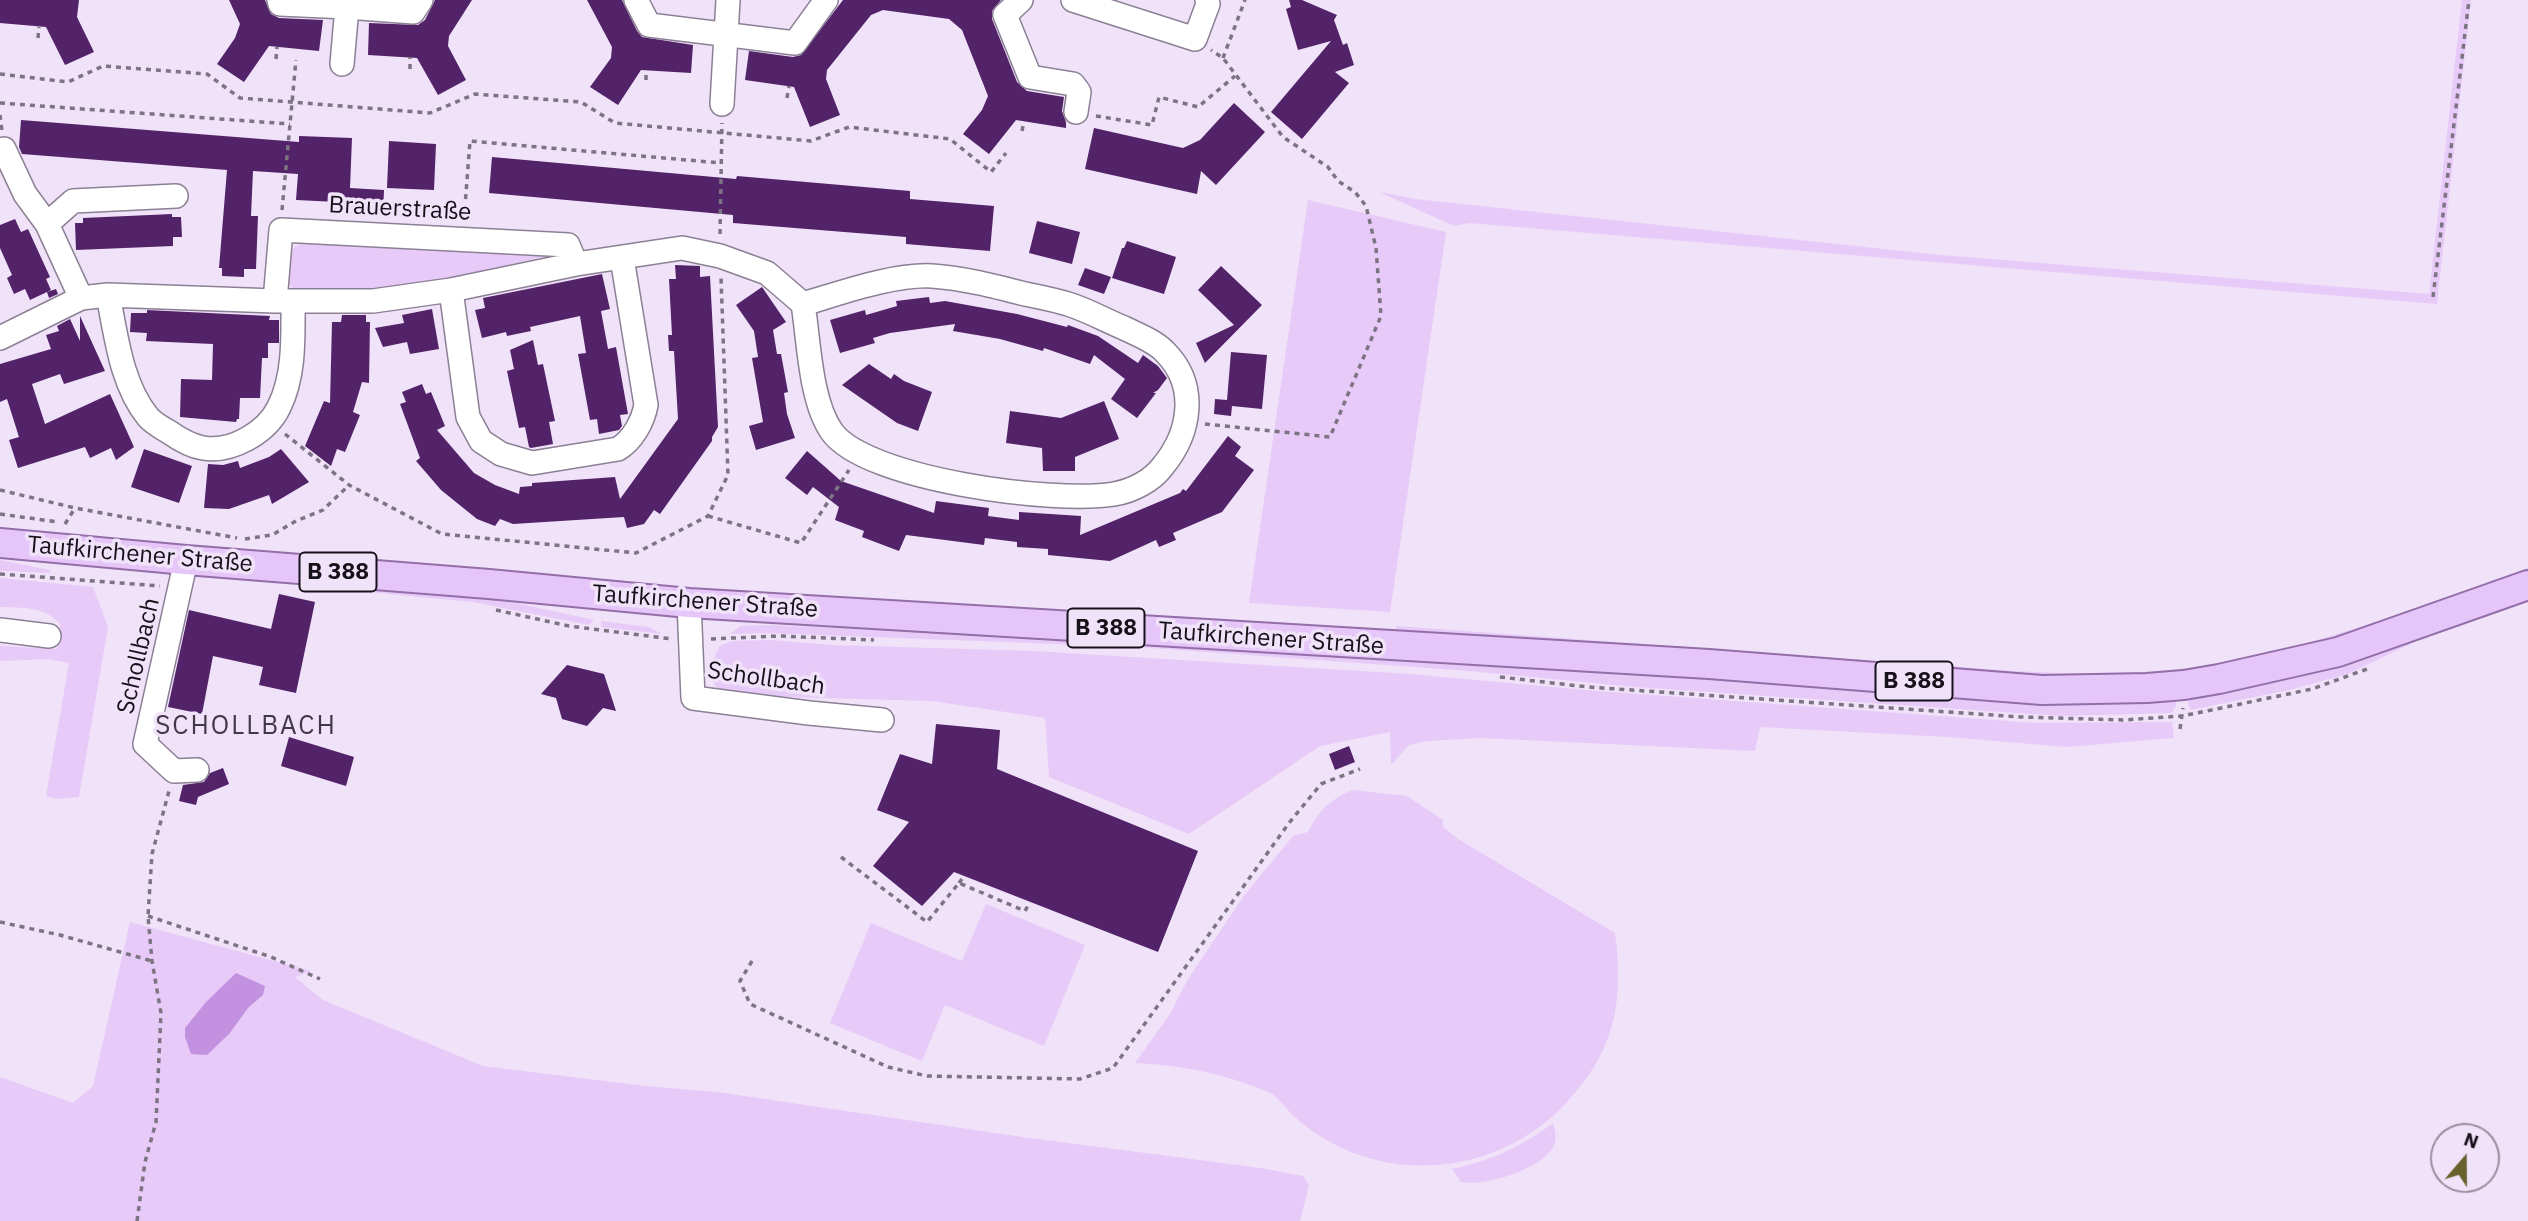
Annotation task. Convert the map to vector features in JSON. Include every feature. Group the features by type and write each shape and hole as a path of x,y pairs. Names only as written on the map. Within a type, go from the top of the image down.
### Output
{"main road":[{"name":"Taufkirchener Straße","path":"0,543 185,572 489,584 689,603 1709,664 2042,690 2097,691 2184,685 2338,652 2528,585"}],"street":[{"path":"279,0 280,4 347,4 413,12 421,0"},
{"path":"636,0 649,25 795,43 826,0"},
{"path":"722,104 728,0"},
{"path":"1021,0 1006,15 1030,76 1073,84 1079,92 1076,112"},
{"path":"1073,0 1195,39 1208,4 1206,0"},
{"path":"342,64 347,4"},
{"path":"4,149 25,194 47,224 81,298"},
{"path":"47,224 74,201 176,196"},
{"path":"108,295 120,357 141,407 149,419 191,444 211,449 232,444 254,435 269,422 279,407 290,373 281,230"},
{"name":"Brauerstraße","path":"281,230 568,245 576,264"},
{"path":"0,338 81,298 108,295 373,301 451,290 576,264 682,248 720,256 766,273 803,304 817,395 826,421 844,444 892,466 1000,492 1091,497 1116,494 1140,486 1161,469 1175,449 1186,422 1186,386 1165,351 1140,335 1072,305 984,284 929,276 881,282 803,304"},
{"path":"451,290 468,416 481,442 513,460 532,463 618,449 625,445 644,417 646,405 622,258"},
{"name":"Schollbach","path":"185,572 145,744 185,771"},
{"name":"Schollbach","path":"689,603 693,698 882,720"},
{"path":"0,630 49,636"}],"path":[{"path":"1223,58 1245,0"},
{"path":"2433,297 2469,0"},
{"path":"38,38 39,27"},
{"path":"1186,422 1330,438 1381,316 1376,248 1366,206 1355,192 1338,181 1328,167 1283,137 1223,58 1195,39"},
{"path":"276,59 277,47"},
{"path":"410,57 410,69"},
{"path":"281,230 296,61"},
{"path":"0,74 68,82 103,66 207,74 240,98 430,113 475,94 581,102 615,123 811,141 849,127 950,139 991,172 1006,153"},
{"path":"646,70 646,80"},
{"path":"1076,112 1152,125 1159,97 1198,107 1236,76"},
{"path":"787,98 789,86"},
{"path":"0,103 290,124"},
{"path":"269,422 349,485 442,534 636,552 708,516 728,475 720,256 722,104"},
{"path":"1022,131 1024,121"},
{"path":"462,238 470,141 721,163"},
{"path":"708,516 801,542 860,453"},
{"path":"0,490 75,508 242,539 256,539 272,535 323,510 349,485"},
{"path":"0,514 66,524 75,508"},
{"path":"0,575 169,586 185,572"},
{"path":"752,961 740,981 750,1004 888,1067 927,1076 1080,1079 1113,1068 1289,823 1321,784 1360,769"},
{"path":"137,1221 145,1162 156,1122 161,1013 148,916 152,854 185,771"},
{"path":"841,857 927,922 964,876"},
{"path":"959,883 1026,911 1030,902"},
{"path":"148,916 271,957 320,979"},
{"path":"0,922 60,935 152,961"}],"shaded area":[{"path":"2462,0 2471,0 2437,304 1469,223 1454,226 1379,192 1415,199 1940,255 2429,294"},
{"path":"1308,200 1446,232 1390,612 1249,603"},
{"path":"308,239 542,251 547,256 450,278 384,288 297,292 287,278 289,251"},
{"path":"0,560 50,570 50,573 0,571"},
{"path":"2528,568 2528,573 2334,638 2215,668 2155,676 2055,678 1395,634 1396,626 2015,671 2132,673 2201,666 2326,638"},
{"path":"0,578 93,587 108,627 79,797 57,799 46,796 69,663 48,659 0,661 0,646 57,649 60,624 40,611 0,607"},
{"path":"360,585 480,595 594,620 589,625 473,602 361,591"},
{"path":"2528,597 2528,601 2423,638 2348,674 2289,690 2190,710 2188,703 2193,694"},
{"path":"601,621 649,627 662,634 601,627"},
{"path":"741,626 1017,632 2176,697 2176,706 2172,713 2060,716 1635,687 1469,671 1138,647 765,633 729,634"},
{"path":"769,640 832,645 1034,651 1410,674 1597,691 2036,723 2172,722 2174,738 2067,747 1948,737 1760,727 1755,751 1481,738 1427,741 1409,745 1391,765 1390,732 1320,746 1189,834 1049,777 1045,718 932,701 746,696 718,689 712,674 713,662 720,646 732,641"},
{"path":"1352,790 1407,796 1443,820 1443,827 1458,839 1615,933 1618,981 1616,1003 1612,1024 1596,1064 1583,1084 1541,1126 1512,1144 1481,1157 1449,1164 1383,1162 1351,1152 1320,1136 1268,1092 1203,1072 1135,1063 1170,1014 1188,979 1243,897 1293,836 1308,832 1326,806"},
{"path":"986,904 1085,945 1044,1046 945,1005 922,1061 830,1023 871,923 962,961"},
{"path":"130,922 311,971 295,977 323,1000 483,1066 717,1092 1022,1137 1261,1168 1303,1176 1309,1185 1300,1221 0,1221 0,1077 73,1103 93,1086","holes":["263,995 248,1008 230,1033 185,1037"]},
{"path":"236,973 265,986 263,995 207,1055 191,1054 185,1028 206,1002"},
{"path":"1553,1123 1556,1137 1554,1145 1548,1154 1526,1169 1498,1179 1471,1183 1461,1182 1452,1169 1505,1152"}],"building":[{"path":"0,0 79,0 77,17 94,52 65,65 46,27 0,23"},
{"path":"229,0 265,0 271,14 279,18 323,20 319,51 269,46 244,82 217,64 235,38 240,24"},
{"path":"435,0 472,0 449,36 448,46 466,80 438,95 417,58 368,55 369,23 418,25 425,20"},
{"path":"587,0 622,0 642,37 693,45 691,73 641,70 618,105 590,87 611,58 612,47"},
{"path":"843,0 1001,0 992,11 992,19 1017,82 1027,91 1064,97 1062,111 1066,128 1016,120 989,154 963,134 982,110 988,96 962,30 949,19 883,10 871,15 827,70 826,79 840,115 810,127 794,87 745,80 749,51 793,57 801,55"},
{"path":"1289,0 1302,0 1337,15 1334,20 1343,45 1347,43 1354,65 1335,72 1349,83 1302,139 1271,112 1331,41 1298,50 1286,9 1291,7"},
{"path":"1234,103 1265,132 1216,185 1201,171 1197,194 1085,169 1094,128 1183,148 1200,140"},
{"path":"21,120 299,142 299,136 352,138 350,188 384,190 383,215 337,213 337,202 296,200 298,174 253,171 251,216 258,216 256,269 244,269 244,277 222,276 222,268 219,268 227,170 22,154 19,147"},
{"path":"389,141 436,144 434,190 387,188"},
{"path":"492,157 736,179 737,176 910,191 910,199 994,206 990,251 906,244 906,237 733,223 733,215 489,193"},
{"path":"172,214 172,217 181,217 182,237 173,237 173,246 76,250 75,223 83,223 83,218"},
{"path":"15,219 21,232 28,229 50,277 46,279 51,290 30,300 25,289 14,294 7,278 12,275 0,248 0,225"},
{"path":"1037,221 1080,232 1072,264 1029,253"},
{"path":"1127,241 1176,257 1164,294 1112,278"},
{"path":"675,265 700,266 700,277 710,276 718,427 712,441 660,514 654,510 644,524 627,528 624,517 513,524 500,519 495,526 477,519 441,490 416,461 420,458 400,404 406,402 402,392 422,384 426,394 431,392 445,426 437,430 474,473 519,494 520,487 532,486 532,483 615,477 620,499 678,419 674,351 669,351 668,335 672,335 669,279 676,279"},
{"path":"1221,266 1262,305 1205,363 1196,343 1234,325 1198,290"},
{"path":"1085,268 1111,277 1104,294 1078,285"},
{"path":"602,274 610,309 601,311 608,349 616,347 628,414 620,415 622,426 619,430 599,434 597,419 590,420 578,354 586,353 580,316 530,327 531,331 507,336 506,332 482,338 475,310 485,308 483,298"},
{"path":"762,287 786,322 773,330 777,354 781,354 788,392 784,393 787,414 795,438 756,450 749,426 763,422 752,358 758,357 754,331 736,305"},
{"path":"56,289 58,294 49,298 47,292"},
{"path":"929,297 930,303 945,301 1017,314 1067,327 1068,325 1098,336 1138,363 1143,355 1158,366 1167,378 1153,393 1156,393 1137,418 1111,399 1125,379 1094,355 1090,364 1044,348 1043,351 1000,339 953,331 955,324 890,333 873,338 875,343 840,353 830,320 865,310 866,315 897,306 896,301"},
{"path":"432,309 439,349 410,354 407,342 383,347 375,328 404,323 402,315"},
{"path":"147,310 270,316 269,320 279,320 279,343 268,343 268,358 262,358 260,398 240,398 239,419 236,422 180,417 181,379 212,380 213,344 146,341 147,333 130,332 131,313 147,313"},
{"path":"342,315 366,315 366,322 370,322 369,383 362,382 353,412 360,415 345,452 337,449 331,466 305,446 324,401 330,403 332,322 341,322"},
{"path":"80,316 105,371 64,384 60,374 32,384 45,424 110,394 134,447 116,460 111,448 90,458 85,447 18,468 9,440 19,437 7,399 0,402 0,364 51,349 46,335 59,331 57,326 70,319 80,341"},
{"path":"533,340 538,365 543,364 555,421 549,422 553,444 531,448 525,427 519,428 507,371 514,369 510,350"},
{"path":"1231,352 1267,355 1262,409 1232,406 1231,416 1214,414 1215,399 1227,400"},
{"path":"869,364 891,379 894,374 932,392 918,431 897,423 842,385"},
{"path":"1104,401 1119,439 1075,457 1075,471 1043,471 1042,448 1006,443 1010,411 1061,418"},
{"path":"1228,436 1241,447 1235,456 1254,470 1222,512 1173,533 1176,540 1159,547 1156,540 1110,561 1048,555 1048,549 1017,547 1017,542 985,538 984,545 906,535 899,551 862,537 864,531 835,520 839,507 813,487 807,495 785,478 807,451 841,481 934,513 936,501 989,508 988,516 1019,520 1019,512 1081,516 1080,535 1180,493 1183,489 1186,491"},
{"path":"144,449 192,466 179,503 131,487"},
{"path":"281,449 309,482 272,504 269,495 229,509 204,508 208,464 223,465 238,461 240,468 269,457"},
{"path":"279,594 315,602 296,693 259,685 263,667 213,656 202,714 168,707 189,610 271,629"},
{"path":"567,665 604,674 616,711 603,708 587,726 562,719 556,698 541,694"},
{"path":"936,724 1000,730 997,769 1198,851 1158,952 954,872 922,906 873,866 909,822 877,810 900,754 932,764"},
{"path":"289,737 354,757 346,786 281,766"},
{"path":"1349,746 1355,762 1335,770 1329,754"},
{"path":"223,768 229,784 198,797 196,805 179,801 183,785 204,782 210,773"}],"district":[{"name":"SCHOLLBACH","path":"246,726"}]}
